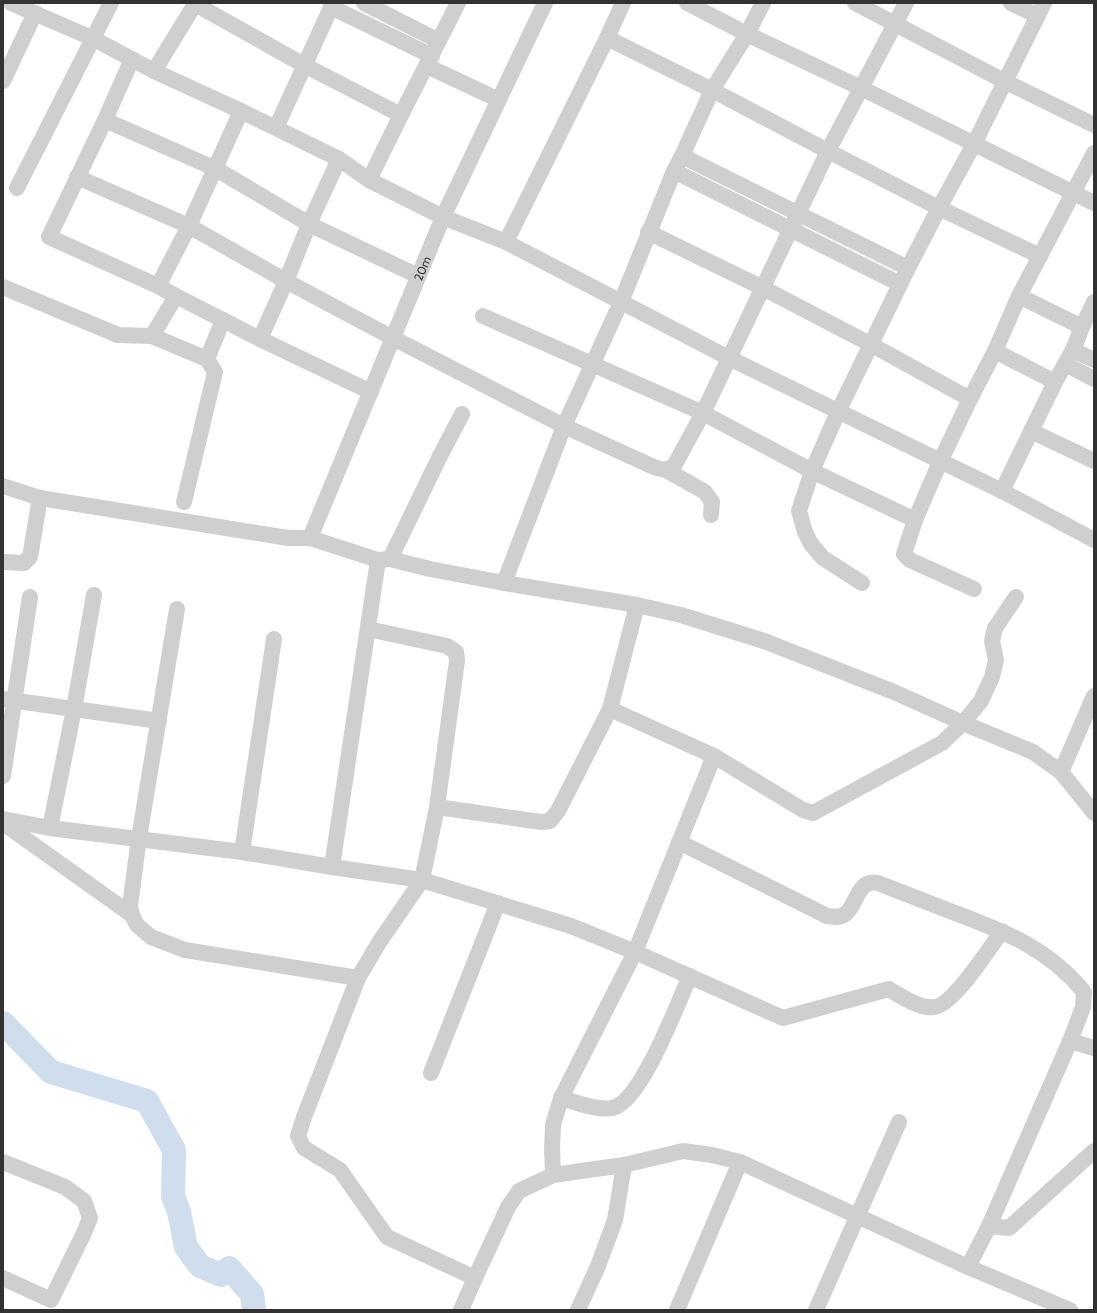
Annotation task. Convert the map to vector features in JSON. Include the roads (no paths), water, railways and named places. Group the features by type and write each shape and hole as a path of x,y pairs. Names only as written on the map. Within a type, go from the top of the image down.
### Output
{"street":[{"path":"11,3 94,39 154,71 241,110 339,159 368,180 443,217 506,242 729,358 1002,491 1094,540"},
{"path":"17,188 111,3"},
{"path":"154,71 196,3 304,65 401,115"},
{"path":"364,3 439,41"},
{"path":"368,180 458,3"},
{"name":"20m","path":"310,538 443,217 545,3"},
{"path":"506,242 623,3"},
{"path":"687,3 746,34 861,88 1094,203"},
{"path":"504,583 564,426 594,364 621,302 648,232 674,172 712,90 763,3"},
{"path":"855,3 1006,82 1094,125"},
{"path":"666,470 674,466 703,413 828,151 906,3"},
{"path":"862,583 823,558 811,544 805,532 799,511 812,471 838,412 872,345 908,268 1006,82 1041,10 1011,3"},
{"path":"276,128 332,5 499,100"},
{"path":"3,81 35,13"},
{"path":"607,38 712,90 939,208 1040,256"},
{"path":"132,59 105,120 49,237 158,286 260,339 371,392"},
{"path":"158,286 216,169 241,110"},
{"path":"105,120 216,169 309,224 418,276"},
{"path":"974,589 910,560 904,554 914,520 940,462 995,351 1019,296 1094,153"},
{"path":"682,156 908,268"},
{"path":"260,339 309,224 339,159"},
{"path":"674,172 900,284"},
{"path":"77,177 189,226 286,281 564,426 656,468 666,470 704,492 712,502 711,515"},
{"path":"648,232 763,288 872,345 970,399"},
{"path":"3,287 118,335 152,336 207,359 215,372 184,502"},
{"path":"152,336 176,296"},
{"path":"1019,296 1082,327"},
{"path":"1002,491 1072,350 1094,302"},
{"path":"483,316 703,413 812,471 914,520"},
{"path":"207,359 223,320"},
{"path":"1072,350 1094,360"},
{"path":"995,351 1055,382"},
{"path":"1065,364 1094,379"},
{"path":"332,867 368,630 384,560 462,414"},
{"path":"1031,431 1094,461"},
{"path":"3,486 40,498 288,538 310,538 384,560 430,570 637,605 681,615 764,641 894,692 1033,752 1061,772 1094,813"},
{"path":"3,562 24,563 30,557 40,498"},
{"path":"50,828 74,709 94,595"},
{"path":"3,776 9,700 30,596"},
{"path":"610,709 714,756 803,810 813,813 942,743 963,723 981,701 992,678 996,660 992,641 995,628 1016,598"},
{"path":"437,807 541,822 550,821 558,810 610,709 637,605"},
{"path":"177,609 139,838 130,906 132,915 137,925 152,937 185,950 358,978"},
{"path":"368,630 447,646 456,652 457,661 437,807 422,880 380,941 358,978 298,1136 304,1148 340,1170 387,1237 475,1278"},
{"path":"242,852 274,639"},
{"path":"1061,772 1094,696"},
{"path":"9,700 159,721"},
{"path":"553,1175 553,1125 561,1098 635,952 714,756"},
{"path":"3,819 50,828 242,852 422,880 498,902 571,926 635,952 783,1018 889,989 902,997 921,1005 934,1008 946,1001 960,989 1002,931"},
{"path":"3,822 132,915"},
{"path":"679,842 827,916 837,917 847,914 864,885 871,882 878,883 1002,931 1027,944 1054,962 1076,982 1084,992 1083,1007 1070,1041 989,1226 968,1267"},
{"path":"431,1073 498,902"},
{"path":"561,1098 599,1108 612,1108 621,1104 633,1092 649,1067 690,976"},
{"path":"1070,1041 1094,1048"},
{"path":"816,1310 899,1122"},
{"path":"461,1310 508,1207 519,1192 553,1175 624,1165 683,1151 712,1155 740,1162 968,1267 1070,1310"},
{"path":"989,1226 1009,1228 1094,1151"},
{"path":"3,1162 64,1187 84,1201 90,1218 51,1300 3,1278"},
{"path":"677,1310 740,1162"},
{"path":"578,1310 598,1266 615,1220 624,1165"}],"waterway":[{"path":"3,1023 51,1072 147,1101 174,1150 173,1196 179,1212 186,1247 200,1266 221,1275 229,1268 252,1294 254,1310"}]}
